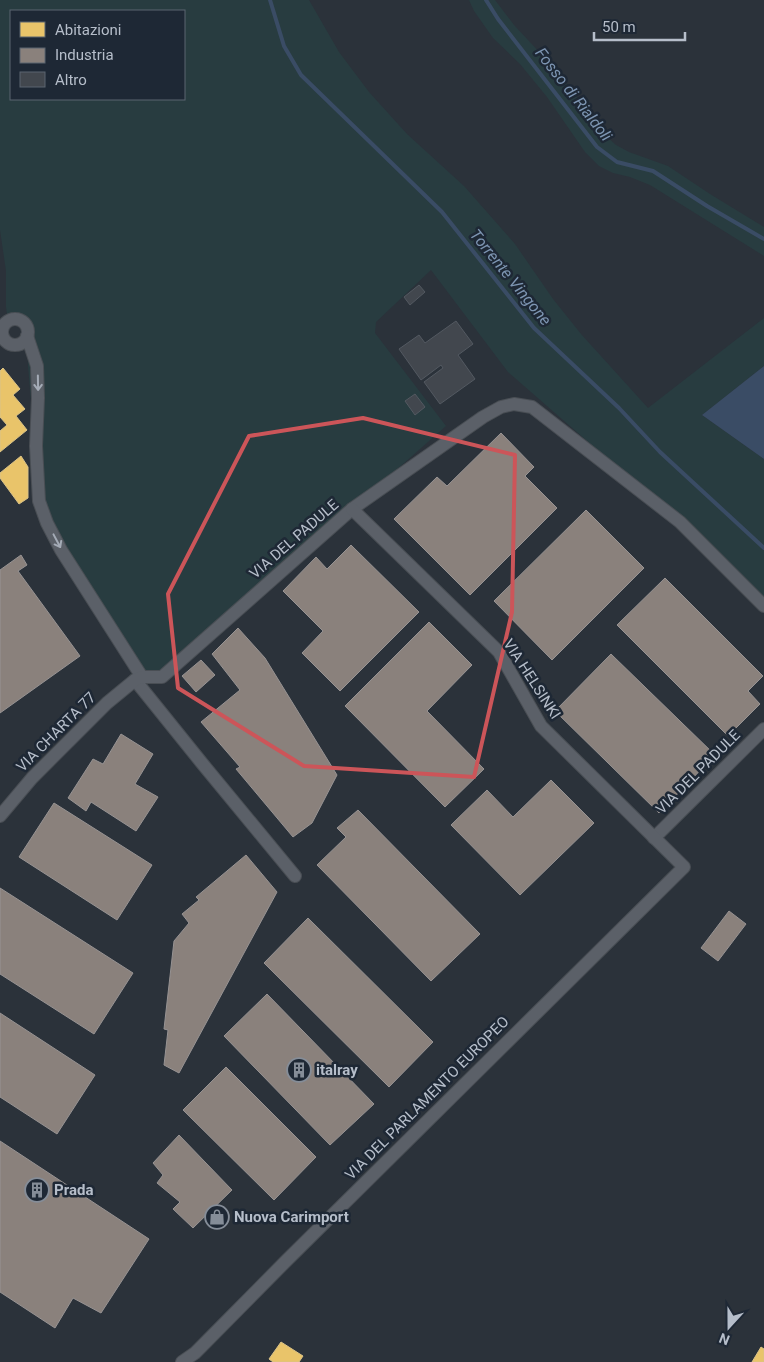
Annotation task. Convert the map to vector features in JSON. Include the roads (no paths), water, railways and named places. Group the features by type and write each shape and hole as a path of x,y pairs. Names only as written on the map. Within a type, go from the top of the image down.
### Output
{"street":[{"path":"27,336 22,342 14,344 3,341 2,330 5,323 11,320 18,319 22,321 26,326 27,336 37,366 36,446 40,501 47,523 61,550 138,678 201,762 295,876"},
{"name":"VIA DEL PADULE","path":"138,678 162,677 352,509 483,417 501,407 514,404 532,407 680,522 764,606"},
{"name":"VIA HELSINKI","path":"352,509 499,652 541,726 684,867"},
{"name":"VIA CHARTA 77","path":"0,816 41,769 107,703 138,678"},
{"name":"VIA DEL PADULE","path":"654,838 764,729"},
{"name":"VIA DEL PARLAMENTO EUROPEO","path":"182,1362 192,1358 286,1261 684,867"}],"water":[{"path":"764,366 764,459 702,415"}],"waterway":[{"name":"Torrente Vingone","path":"270,0 284,46 301,75 442,212 534,328 619,408 660,452 764,548"},
{"name":"Fosso di Rialdoli","path":"486,0 498,19 597,147 617,162 653,171 707,206 764,239"}],"place":[{"name":"italray","path":"299,1070"},
{"name":"Prada","path":"37,1190"},
{"name":"Nuova Carimport","path":"217,1217"}]}
